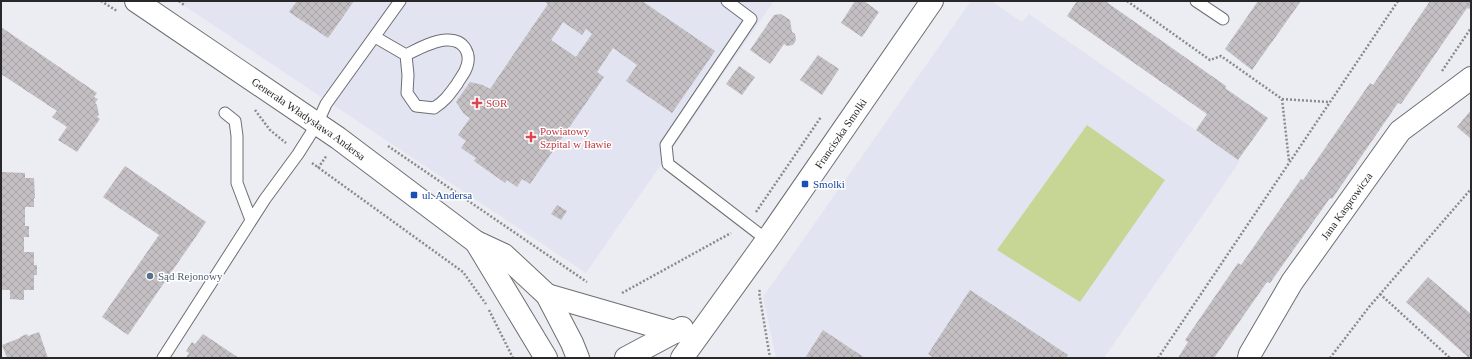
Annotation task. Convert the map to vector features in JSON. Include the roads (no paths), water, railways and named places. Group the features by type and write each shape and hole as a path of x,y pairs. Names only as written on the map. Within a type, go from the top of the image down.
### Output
{"street":[{"name":"Franciszka Smolki","path":"682,358 767,240 932,1"},
{"name":"Generała Władysława Andersa","path":"128,8 317,124 338,138 476,242 504,255 547,295 572,342 578,358"},
{"name":"Jana Kasprowicza","path":"1249,358 1292,282 1400,131 1471,78"},
{"name":"Generała Władysława Andersa","path":"476,242 546,358"},
{"path":"547,295 675,332"},
{"name":"Franciszka Smolki","path":"626,358 675,332 721,304"}],"lane":[{"path":"163,358 251,220 298,154 317,124 326,104 400,1"},
{"path":"727,1 751,19 666,145 668,164 767,240"},
{"path":"1196,1 1222,19"},
{"path":"375,37 406,55"},
{"path":"446,40 459,42 466,47 468,55 466,70 445,100 434,108 416,106 407,93 408,75 406,55 429,44 446,40"},
{"path":"225,113 235,121 237,136 237,183 251,220"}],"place":[{"name":"SOR","path":"477,103"},
{"name":"Powiatowy Szpital w Iławie","path":"531,137"},
{"name":"Smolki","path":"805,184"},
{"name":"ul. Andersa","path":"414,195"},
{"name":"Sąd Rejonowy","path":"150,276"}]}
